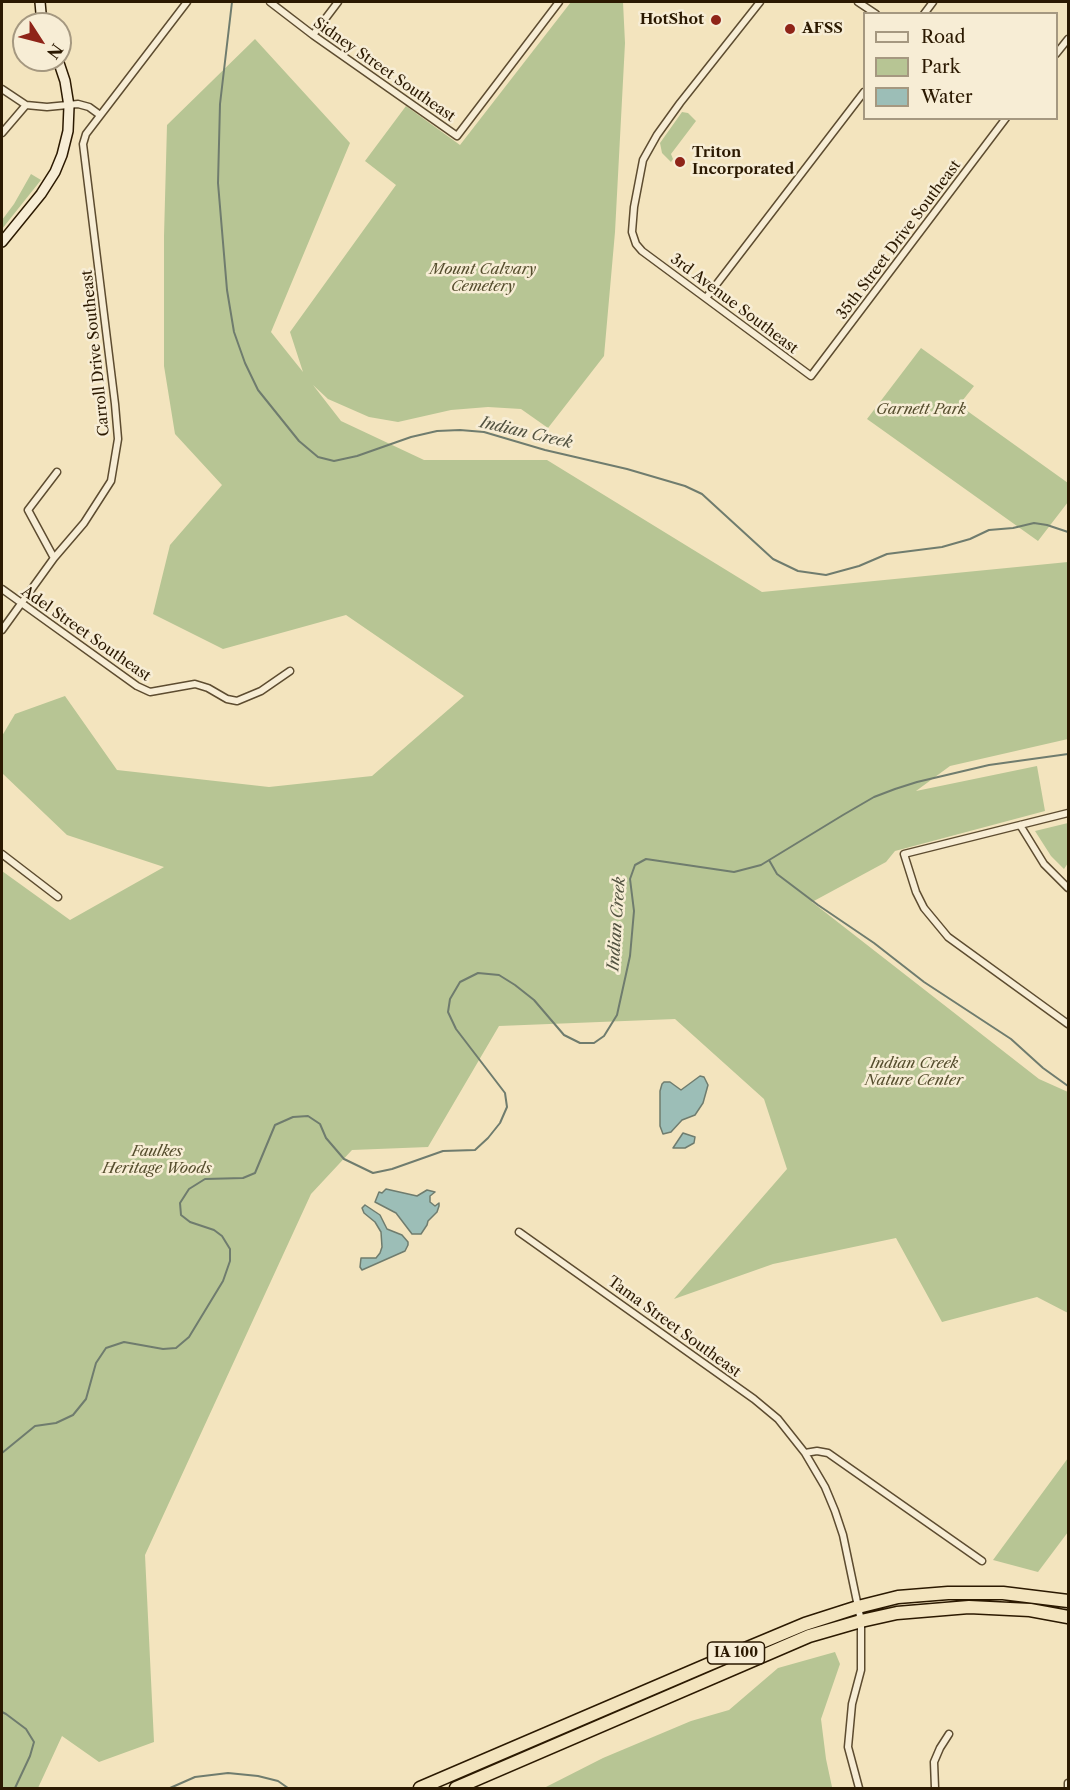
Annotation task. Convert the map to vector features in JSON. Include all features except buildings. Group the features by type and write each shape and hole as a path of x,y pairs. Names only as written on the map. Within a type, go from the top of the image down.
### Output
{"highway":[{"name":"IA 100","path":"420,1788 805,1624 858,1607 898,1597 948,1593 1003,1593 1068,1601"},
{"name":"IA 100","path":"456,1788 809,1636 861,1621 897,1613 969,1607 1030,1610 1068,1617"}],"main road":[{"path":"2,242 41,194 55,172 66,143 69,106 62,72"}],"street":[{"name":"Carroll Drive Southeast","path":"2,630 54,558 84,523 111,481 118,439 83,144 86,134 187,2"},
{"name":"Sidney Street Southeast","path":"270,2 457,136 559,2"},
{"path":"313,35 338,2"},
{"name":"3rd Avenue Southeast","path":"760,2 680,103 657,135 643,160 632,232 636,244 642,251 811,376"},
{"path":"858,2 873,12"},
{"path":"1058,52 1068,39"},
{"path":"2,89 26,105 83,105 100,115"},
{"path":"706,298 863,93"},
{"path":"2,133 26,105"},
{"name":"35th Street Drive Southeast","path":"811,376 1004,120"},
{"path":"54,558 28,510 57,472"},
{"name":"Adel Street Southeast","path":"2,589 137,686 150,692 195,684 208,688 227,699 237,701 261,691 290,671"},
{"path":"1068,813 904,854 909,874 924,908 948,937 1068,1024"},
{"path":"1020,825 1044,864 1068,888"},
{"path":"2,854 58,897"},
{"name":"Tama Street Southeast","path":"519,1232 754,1399 778,1419 805,1453 825,1487 835,1511 843,1536 861,1621 861,1670 852,1704 848,1747 859,1788"},
{"path":"805,1453 818,1451 828,1453 982,1561"},
{"path":"935,1788 934,1762 949,1734"},
{"path":"1068,1783 1068,1788"}],"green space":[{"path":"571,2 623,2 625,43 615,232 604,356 548,428 521,409 488,407 451,410 398,422 369,417 328,399 313,385 341,421 424,460 547,460 762,592 1068,562 1068,739 950,766 916,791 1037,766 1045,811 895,851 886,862 812,902 1039,1079 1068,1092 1068,1313 1037,1297 942,1322 896,1238 773,1264 674,1299 787,1169 764,1099 675,1019 499,1026 428,1147 352,1150 311,1194 145,1555 154,1742 99,1762 62,1736 38,1788 2,1788 2,871 70,920 164,867 67,835 2,773 2,736 15,714 65,696 117,770 269,787 372,776 464,696 346,615 223,649 153,614 170,545 222,485 175,434 164,366 167,125 255,39 350,143 271,332 303,372 290,332 396,185 365,161 406,106 460,145"},
{"path":"682,112 688,113 696,121 671,154 673,159 671,162 662,153 660,143"},
{"path":"31,174 41,180 2,229 2,220"},
{"name":"Garnett Park","path":"921,348 974,386 959,405 1068,483 1068,502 1038,541 867,419"},
{"path":"1068,823 1068,863 1064,869 1051,856 1035,831"},
{"path":"1068,1458 1068,1532 1038,1572 993,1560"},
{"path":"835,1652 840,1664 821,1719 831,1788 544,1788 603,1758 691,1721 729,1710 778,1668"}],"water":[{"path":"700,1076 704,1077 708,1085 703,1103 695,1115 682,1120 671,1132 663,1134 660,1126 662,1084 670,1082 681,1090"},
{"path":"683,1133 695,1137 694,1143 685,1148 673,1148"},
{"path":"386,1189 417,1196 427,1190 435,1192 430,1196 430,1202 435,1206 439,1203 437,1212 428,1221 421,1234 412,1234 396,1213 375,1202 379,1192 382,1193"},
{"path":"365,1205 380,1215 387,1229 402,1235 408,1245 405,1251 362,1270 361,1258 376,1258 382,1247 381,1232 375,1222 364,1213 362,1208"}],"waterway":[{"name":"Indian Creek","path":"232,2 220,104 218,183 227,290 234,332 258,390 299,441 318,457 334,461 357,456 411,437 437,431 484,432 685,486 702,494 773,559 798,571 826,575 859,566 887,554 942,547 970,539 989,530 1034,523 1068,532"},
{"name":"Indian Creek","path":"2,1453 35,1426 56,1423 73,1415 86,1399 96,1363 106,1348 124,1342 163,1349 176,1348 189,1337 223,1281 230,1261 230,1249 222,1236 214,1230 190,1222 181,1215 180,1203 189,1189 205,1179 243,1178 255,1173 275,1125 293,1117 308,1116 320,1124 326,1138 344,1159 373,1173 392,1169 443,1151 475,1150 488,1138 500,1123 507,1107 505,1093 456,1029 448,1012 450,999 460,982 478,973 499,975 534,1000 564,1035 580,1043 594,1043 604,1036 617,1015 630,956 634,911 630,879 635,865 646,859 734,872 761,865 874,797 895,789 989,765 1068,754"},
{"path":"769,860 777,874 818,905 874,943 924,982 1011,1039 1043,1068 1068,1086"},
{"name":"Indian Creek","path":"2,1712 26,1729 34,1742 15,1788"},
{"name":"Indian Creek","path":"170,1788 195,1777 228,1773 258,1776 278,1781 288,1788"}],"place":[{"name":"HotShot","path":"716,20"},
{"name":"AFSS","path":"790,29"},
{"name":"Triton Incorporated","path":"680,162"}],"park label":[{"name":"Mount Calvary Cemetery","path":"483,278"},
{"name":"Indian Creek Nature Center","path":"914,1072"},
{"name":"Faulkes Heritage Woods","path":"157,1160"}]}
